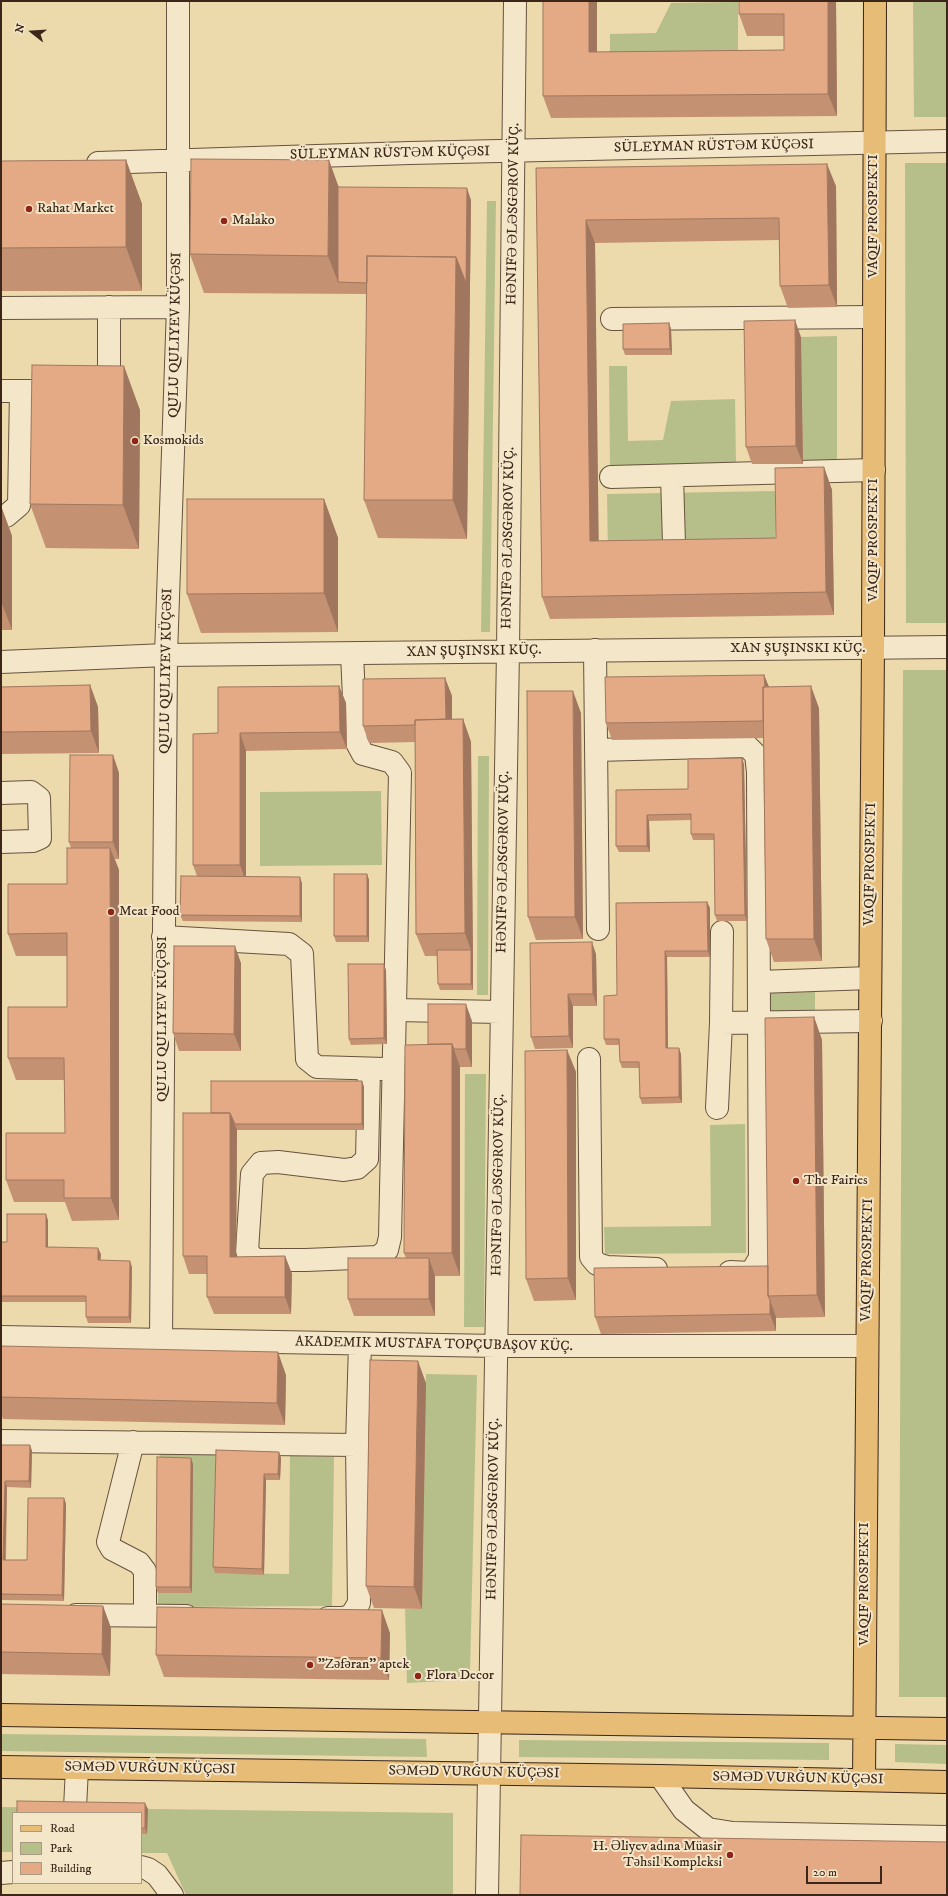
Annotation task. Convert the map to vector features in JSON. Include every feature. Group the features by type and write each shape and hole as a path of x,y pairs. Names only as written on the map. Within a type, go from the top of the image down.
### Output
{"main road":[{"name":"VAQIF PROSPEKTI","path":"864,1780 871,1021 875,1"},
{"path":"1,1715 947,1729"},
{"name":"SƏMƏD VURĞUN KÜÇƏSI","path":"1,1767 660,1776 947,1782"}],"street":[{"name":"QULU QULIYEV KÜÇƏSI","path":"161,1341 166,655 178,307 178,1"},
{"name":"HƏNIFƏ ƏLƏSGƏROV KÜÇ.","path":"488,1774 497,1346 501,1012 508,651 515,1"},
{"name":"SÜLEYMAN RÜSTƏM KÜÇƏSI","path":"78,164 514,151 947,141"},
{"path":"1,516 6,516 20,505 11,391 100,392 109,385 109,307"},
{"path":"1,308 178,307"},
{"path":"612,319 873,317"},
{"path":"611,477 874,470"},
{"path":"672,476 674,544"},
{"name":"XAN ŞUŞINSKI KÜÇ.","path":"1,662 166,655 947,647"},
{"path":"595,650 598,929"},
{"path":"352,654 356,741 363,754 392,762 400,773 390,1238 387,1250 378,1257 306,1260 255,1260 247,1252 252,1174 262,1163 278,1162 344,1170 357,1168 367,1159 369,1069"},
{"path":"596,750 747,746 756,755 758,772 760,1258 751,1273 713,1271"},
{"path":"1,793 31,792 39,798 40,838 33,842 1,842"},
{"path":"717,1108 721,1023 722,932"},
{"path":"163,937 289,944 302,954 307,1059 317,1067 393,1069"},
{"path":"759,982 870,978"},
{"path":"395,1010 501,1012"},
{"path":"721,1023 871,1021"},
{"path":"589,1059 591,1257 597,1264 607,1267 675,1270"},
{"name":"AKADEMIK MUSTAFA TOPÇUBAŞOV KÜÇ.","path":"1,1337 497,1346 867,1346"},
{"path":"312,1618 344,1618 351,1616 359,1603 357,1445 360,1344"},
{"path":"1,1441 357,1445"},
{"path":"132,1442 108,1542 112,1549 139,1563 145,1571 145,1615"},
{"path":"54,1615 209,1616"},
{"path":"75,1808 77,1768"},
{"path":"487,1895 488,1774"},
{"path":"660,1776 684,1810 708,1829 733,1833 947,1837"},
{"path":"142,1867 148,1869 157,1875 172,1895"},
{"path":"1,1872 12,1872"}],"green space":[{"path":"913,1 947,1 947,117 914,117"},
{"path":"738,2 738,63 610,64 610,34 656,33 671,3"},
{"path":"905,163 947,163 947,623 906,623"},
{"path":"487,201 496,201 490,632 481,632"},
{"path":"837,336 837,464 803,464 801,337"},
{"path":"609,366 627,366 628,441 663,440 671,401 735,399 736,463 610,467"},
{"path":"775,491 775,551 608,554 607,494"},
{"path":"903,670 947,670 947,1697 899,1697"},
{"path":"478,756 489,756 488,995 477,995"},
{"path":"381,791 382,865 260,866 260,792"},
{"path":"815,992 815,1011 767,1012 767,993"},
{"path":"465,1074 486,1074 484,1327 464,1327"},
{"path":"745,1124 746,1253 605,1254 604,1227 711,1226 710,1125"},
{"path":"426,1374 477,1375 470,1673 464,1680 407,1683 405,1609 422,1609"},
{"path":"159,1447 219,1448 216,1573 289,1574 290,1456 334,1457 332,1606 158,1607 158,1593 192,1593 193,1464 160,1463"},
{"path":"1,1734 426,1739 427,1757 1,1751"},
{"path":"519,1740 829,1743 829,1760 519,1757"},
{"path":"895,1744 947,1745 947,1764 895,1762"},
{"path":"1,1807 453,1813 453,1895 186,1895 167,1853 142,1853 142,1812 12,1812 12,1852 1,1852"}],"building":[{"path":"543,1 589,1 589,52 784,50 784,14 739,14 739,1 828,1 828,94 543,96"},
{"path":"191,159 329,160 328,256 190,254"},
{"path":"126,160 126,247 1,248 1,161"},
{"path":"827,164 829,285 780,286 779,218 586,220 590,541 776,538 775,468 824,467 826,592 542,597 536,168"},
{"path":"338,187 467,188 466,283 456,257 367,256 367,283 338,282"},
{"path":"367,256 456,257 453,500 364,500"},
{"path":"795,320 796,446 746,447 744,321"},
{"path":"669,323 670,349 623,349 623,324"},
{"path":"32,365 124,366 123,505 30,504"},
{"path":"187,499 324,499 324,593 187,594"},
{"path":"764,675 765,687 763,687 763,721 606,723 605,677"},
{"path":"445,678 446,719 415,720 415,725 363,726 363,679"},
{"path":"90,685 91,731 1,732 1,687"},
{"path":"339,686 340,732 240,733 240,865 193,865 193,734 218,733 218,687"},
{"path":"811,686 814,939 766,939 763,687"},
{"path":"527,691 573,691 575,917 528,917"},
{"path":"463,719 465,933 416,934 415,720"},
{"path":"70,755 113,755 113,842 69,842"},
{"path":"742,758 745,915 715,915 714,834 691,834 691,814 647,815 647,846 616,846 616,790 688,789 688,759"},
{"path":"67,848 110,848 111,1198 64,1198 64,1180 6,1180 6,1133 65,1133 64,1058 8,1058 8,1007 67,1007 67,933 8,934 8,884 67,884"},
{"path":"334,874 367,874 367,936 334,936"},
{"path":"181,876 300,877 300,916 180,915"},
{"path":"707,902 708,951 665,951 666,1048 679,1048 679,1097 640,1098 639,1062 620,1062 619,1039 604,1039 604,996 617,995 616,903"},
{"path":"592,942 593,994 568,994 569,1036 531,1037 530,943"},
{"path":"174,946 235,946 234,1034 173,1033"},
{"path":"437,950 471,950 471,984 438,984"},
{"path":"348,964 384,964 384,1038 349,1039"},
{"path":"428,1004 466,1004 466,1049 454,1049 452,1044 428,1044"},
{"path":"814,1017 817,1295 768,1296 765,1018"},
{"path":"452,1044 452,1253 404,1253 405,1045"},
{"path":"567,1050 568,1278 526,1279 525,1051"},
{"path":"211,1081 362,1081 362,1124 235,1124 230,1113 211,1113"},
{"path":"183,1113 230,1113 230,1257 285,1256 285,1297 207,1297 207,1256 183,1256"},
{"path":"7,1214 46,1214 46,1247 98,1248 98,1260 130,1261 129,1317 86,1317 86,1296 1,1296 1,1242 7,1242"},
{"path":"348,1258 429,1258 429,1299 348,1299"},
{"path":"768,1266 768,1296 770,1300 770,1314 595,1317 594,1268"},
{"path":"1,1346 278,1352 277,1403 1,1397"},
{"path":"370,1360 418,1361 414,1587 366,1586"},
{"path":"1,1445 30,1445 29,1481 5,1481 3,1560 27,1560 28,1498 64,1498 62,1595 1,1594"},
{"path":"216,1450 279,1452 278,1474 264,1474 262,1569 213,1567"},
{"path":"157,1457 191,1458 190,1587 156,1587"},
{"path":"1,1604 103,1606 102,1654 1,1652"},
{"path":"157,1607 382,1610 381,1658 156,1655"},
{"path":"17,1801 145,1803 145,1828 142,1828 142,1812 17,1812"},
{"name":"H. Əliyev adına Müasir Təhsil Kompleksi","path":"521,1835 947,1842 947,1895 520,1895"}],"place":[{"name":"Rahat Market","path":"29,209"},
{"name":"Malako","path":"224,221"},
{"name":"Kosmokids","path":"135,441"},
{"name":"Meat Food","path":"111,912"},
{"name":"The Fairies","path":"796,1181"},
{"name":"\"Zəfəran\" aptek","path":"310,1665"},
{"name":"Flora Decor","path":"418,1676"},
{"name":"H. Əliyev adına Müasir Təhsil Kompleksi","path":"730,1855"}]}
